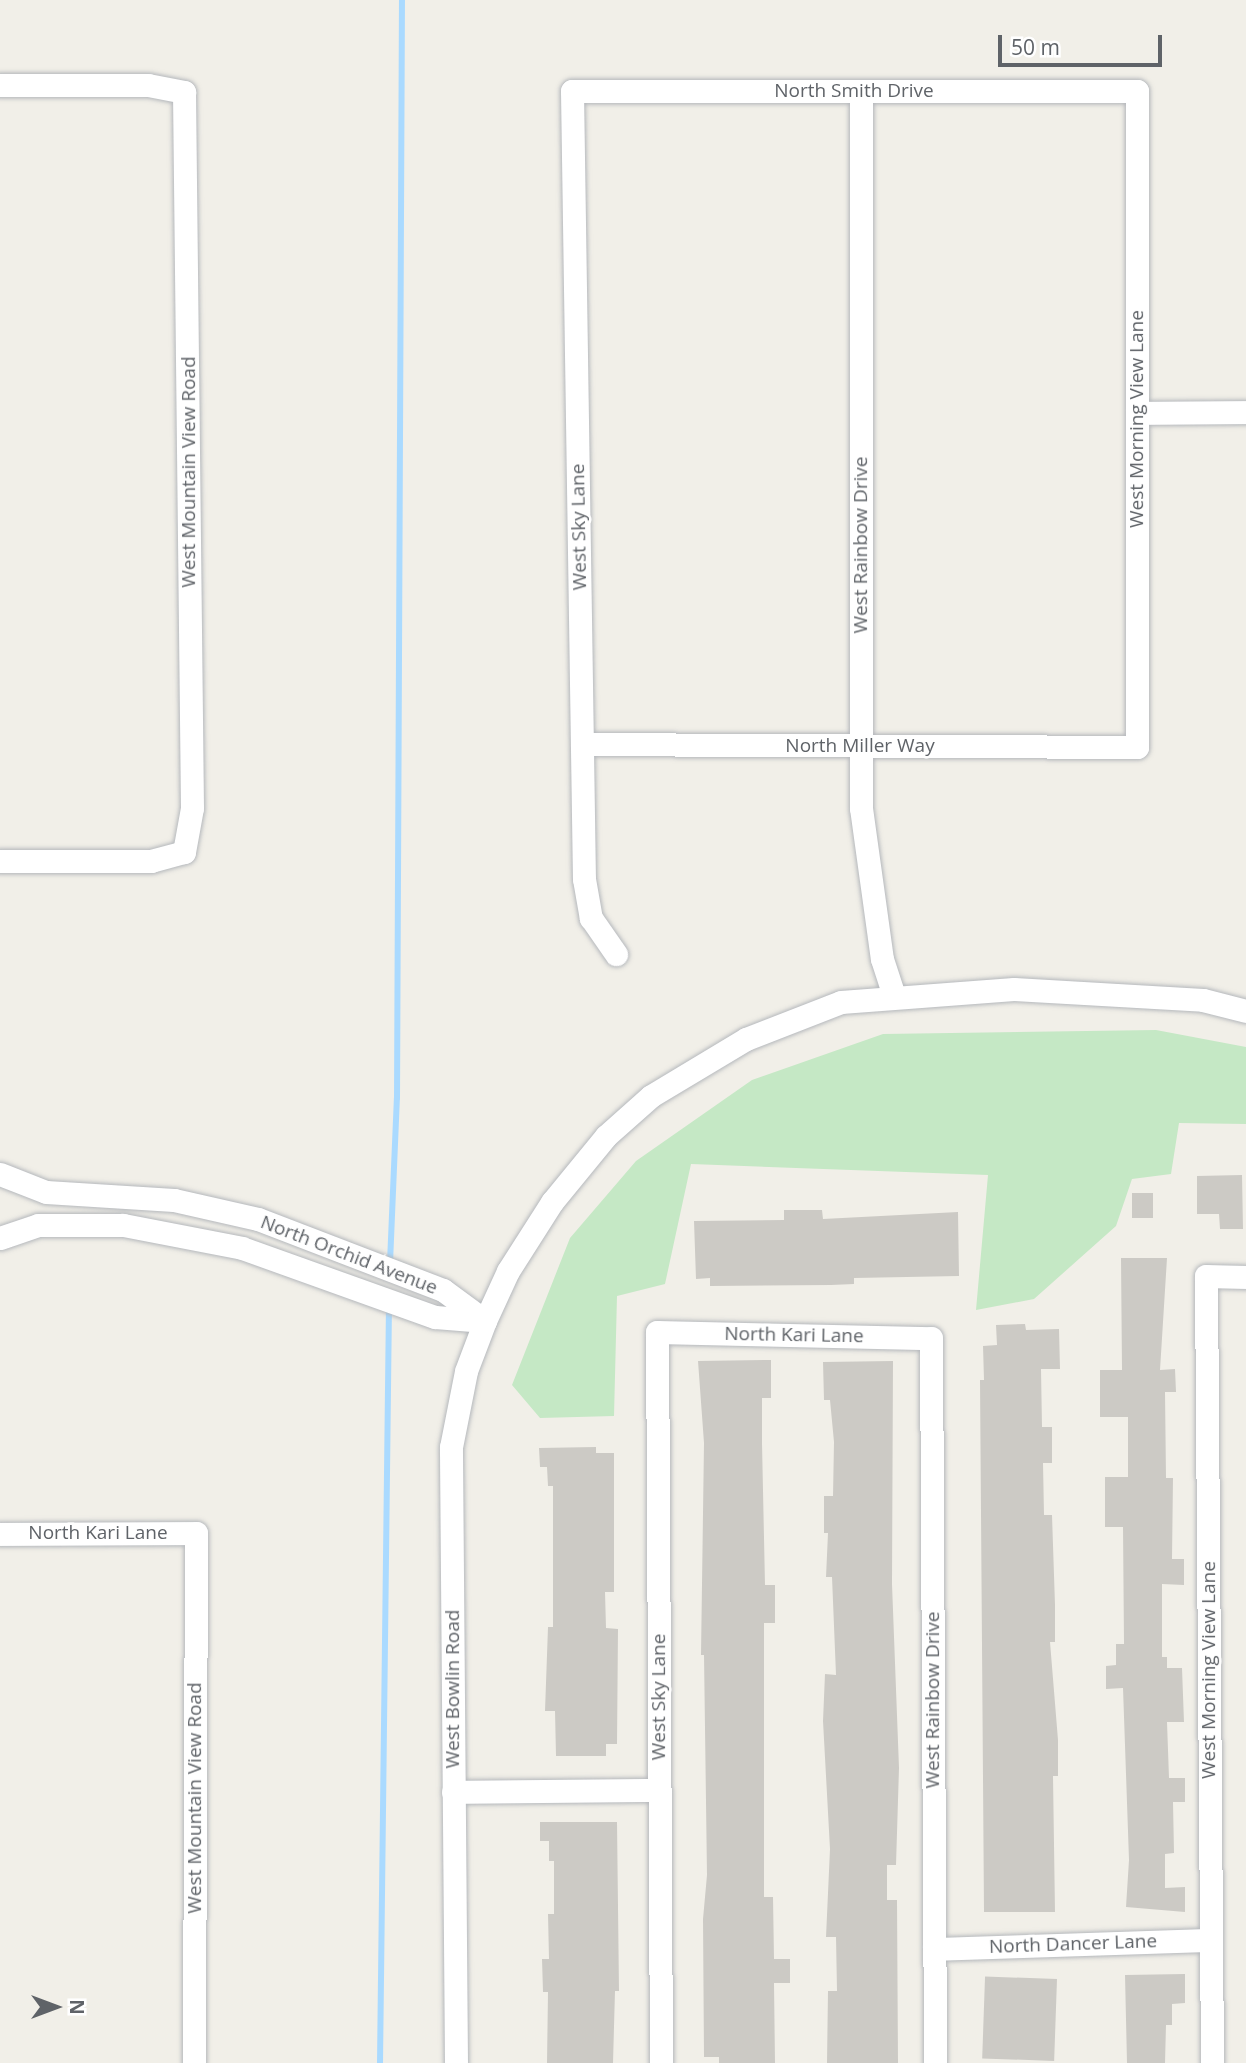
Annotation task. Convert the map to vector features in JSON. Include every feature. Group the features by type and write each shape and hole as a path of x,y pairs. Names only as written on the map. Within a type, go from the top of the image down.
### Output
{"street":[{"name":"West Mountain View Road","path":"0,85 148,85 184,92 192,808 184,852 151,861 0,862"},
{"name":"North Smith Drive","path":"572,91 1137,91"},
{"name":"West Sky Lane","path":"572,91 584,878 591,918 616,954"},
{"name":"West Rainbow Drive","path":"861,91 861,808 882,959 894,995"},
{"name":"West Morning View Lane","path":"1137,91 1137,747"},
{"path":"1137,413 1246,412"},
{"name":"North Miller Way","path":"582,744 1137,747"},
{"name":"West Bowlin Road","path":"456,2063 451,1447 466,1371 485,1321 508,1271 552,1202 606,1136 651,1096 746,1039 841,1002 894,995 1013,989 1203,1000 1246,1012"},
{"name":"North Orchid Avenue","path":"0,1174 46,1192 174,1200 258,1219 443,1290 485,1321"},
{"name":"North Orchid Avenue","path":"0,1238 38,1225 123,1225 242,1248 435,1317 485,1321"},
{"name":"West Morning View Lane","path":"1212,2063 1206,1276 1246,1277"},
{"name":"West Sky Lane","path":"657,1332 661,2063"},
{"name":"North Kari Lane","path":"657,1332 931,1338"},
{"name":"West Rainbow Drive","path":"931,1338 935,2063"},
{"name":"West Mountain View Road","path":"194,2063 196,1532"},
{"name":"North Kari Lane","path":"0,1534 196,1532"},
{"path":"453,1792 659,1790"},
{"name":"North Dancer Lane","path":"934,1948 1212,1940"}],"green space":[{"path":"1156,1030 1246,1047 1246,1124 1179,1123 1171,1174 1132,1179 1116,1226 1034,1299 976,1310 988,1175 691,1164 665,1284 617,1296 614,1416 540,1418 512,1385 570,1238 636,1161 752,1080 883,1034"}],"building":[{"path":"1242,1175 1243,1229 1220,1229 1219,1214 1197,1214 1197,1176"},
{"path":"1132,1193 1153,1193 1153,1218 1132,1218"},
{"path":"784,1210 822,1210 823,1219 958,1212 959,1276 854,1278 854,1284 831,1285 710,1286 710,1278 696,1279 694,1221 784,1220"},
{"path":"1121,1258 1167,1258 1160,1370 1175,1369 1176,1392 1165,1392 1166,1478 1173,1478 1172,1559 1184,1559 1184,1585 1162,1584 1162,1657 1167,1657 1167,1668 1182,1668 1184,1722 1167,1722 1169,1778 1185,1778 1185,1802 1173,1802 1174,1853 1165,1854 1165,1888 1185,1887 1185,1912 1126,1907 1129,1860 1123,1688 1106,1689 1106,1666 1116,1665 1116,1644 1124,1644 1123,1527 1105,1527 1105,1477 1128,1477 1128,1417 1100,1417 1100,1370 1122,1370"},
{"path":"1025,1324 1026,1330 1059,1329 1060,1369 1041,1369 1042,1427 1052,1427 1052,1463 1043,1463 1044,1515 1052,1515 1055,1605 1055,1642 1050,1642 1058,1740 1058,1776 1053,1776 1055,1912 984,1912 980,1380 984,1380 983,1346 997,1345 996,1325"},
{"path":"771,1360 771,1398 762,1398 765,1585 775,1585 775,1623 764,1623 764,1897 773,1897 774,1959 790,1959 790,1983 774,1983 775,2063 719,2063 719,2057 704,2057 703,1919 707,1875 704,1655 701,1655 704,1443 698,1361"},
{"path":"893,1361 892,1584 899,1768 896,1865 887,1865 887,1900 897,1900 898,2063 827,2063 828,1991 837,1991 836,1937 826,1937 830,1849 823,1721 825,1674 836,1675 832,1577 826,1577 828,1533 824,1533 824,1496 833,1496 834,1442 830,1400 824,1400 823,1362"},
{"path":"596,1447 596,1453 614,1453 614,1592 605,1592 606,1628 618,1629 617,1744 606,1744 606,1756 556,1756 555,1711 545,1711 548,1627 553,1627 553,1486 548,1486 547,1467 540,1467 539,1448"},
{"path":"540,1822 617,1822 619,1991 615,1991 613,2063 547,2063 548,1992 543,1992 542,1959 549,1959 548,1914 554,1914 554,1861 549,1861 549,1841 540,1841"},
{"path":"1185,1974 1185,2003 1172,2004 1172,2025 1166,2025 1165,2063 1127,2063 1125,1975"},
{"path":"985,1976 1057,1979 1054,2061 982,2058"}],"waterway":[{"path":"390,1263 397,1098 402,0"},
{"path":"380,2063 389,1306"}]}
